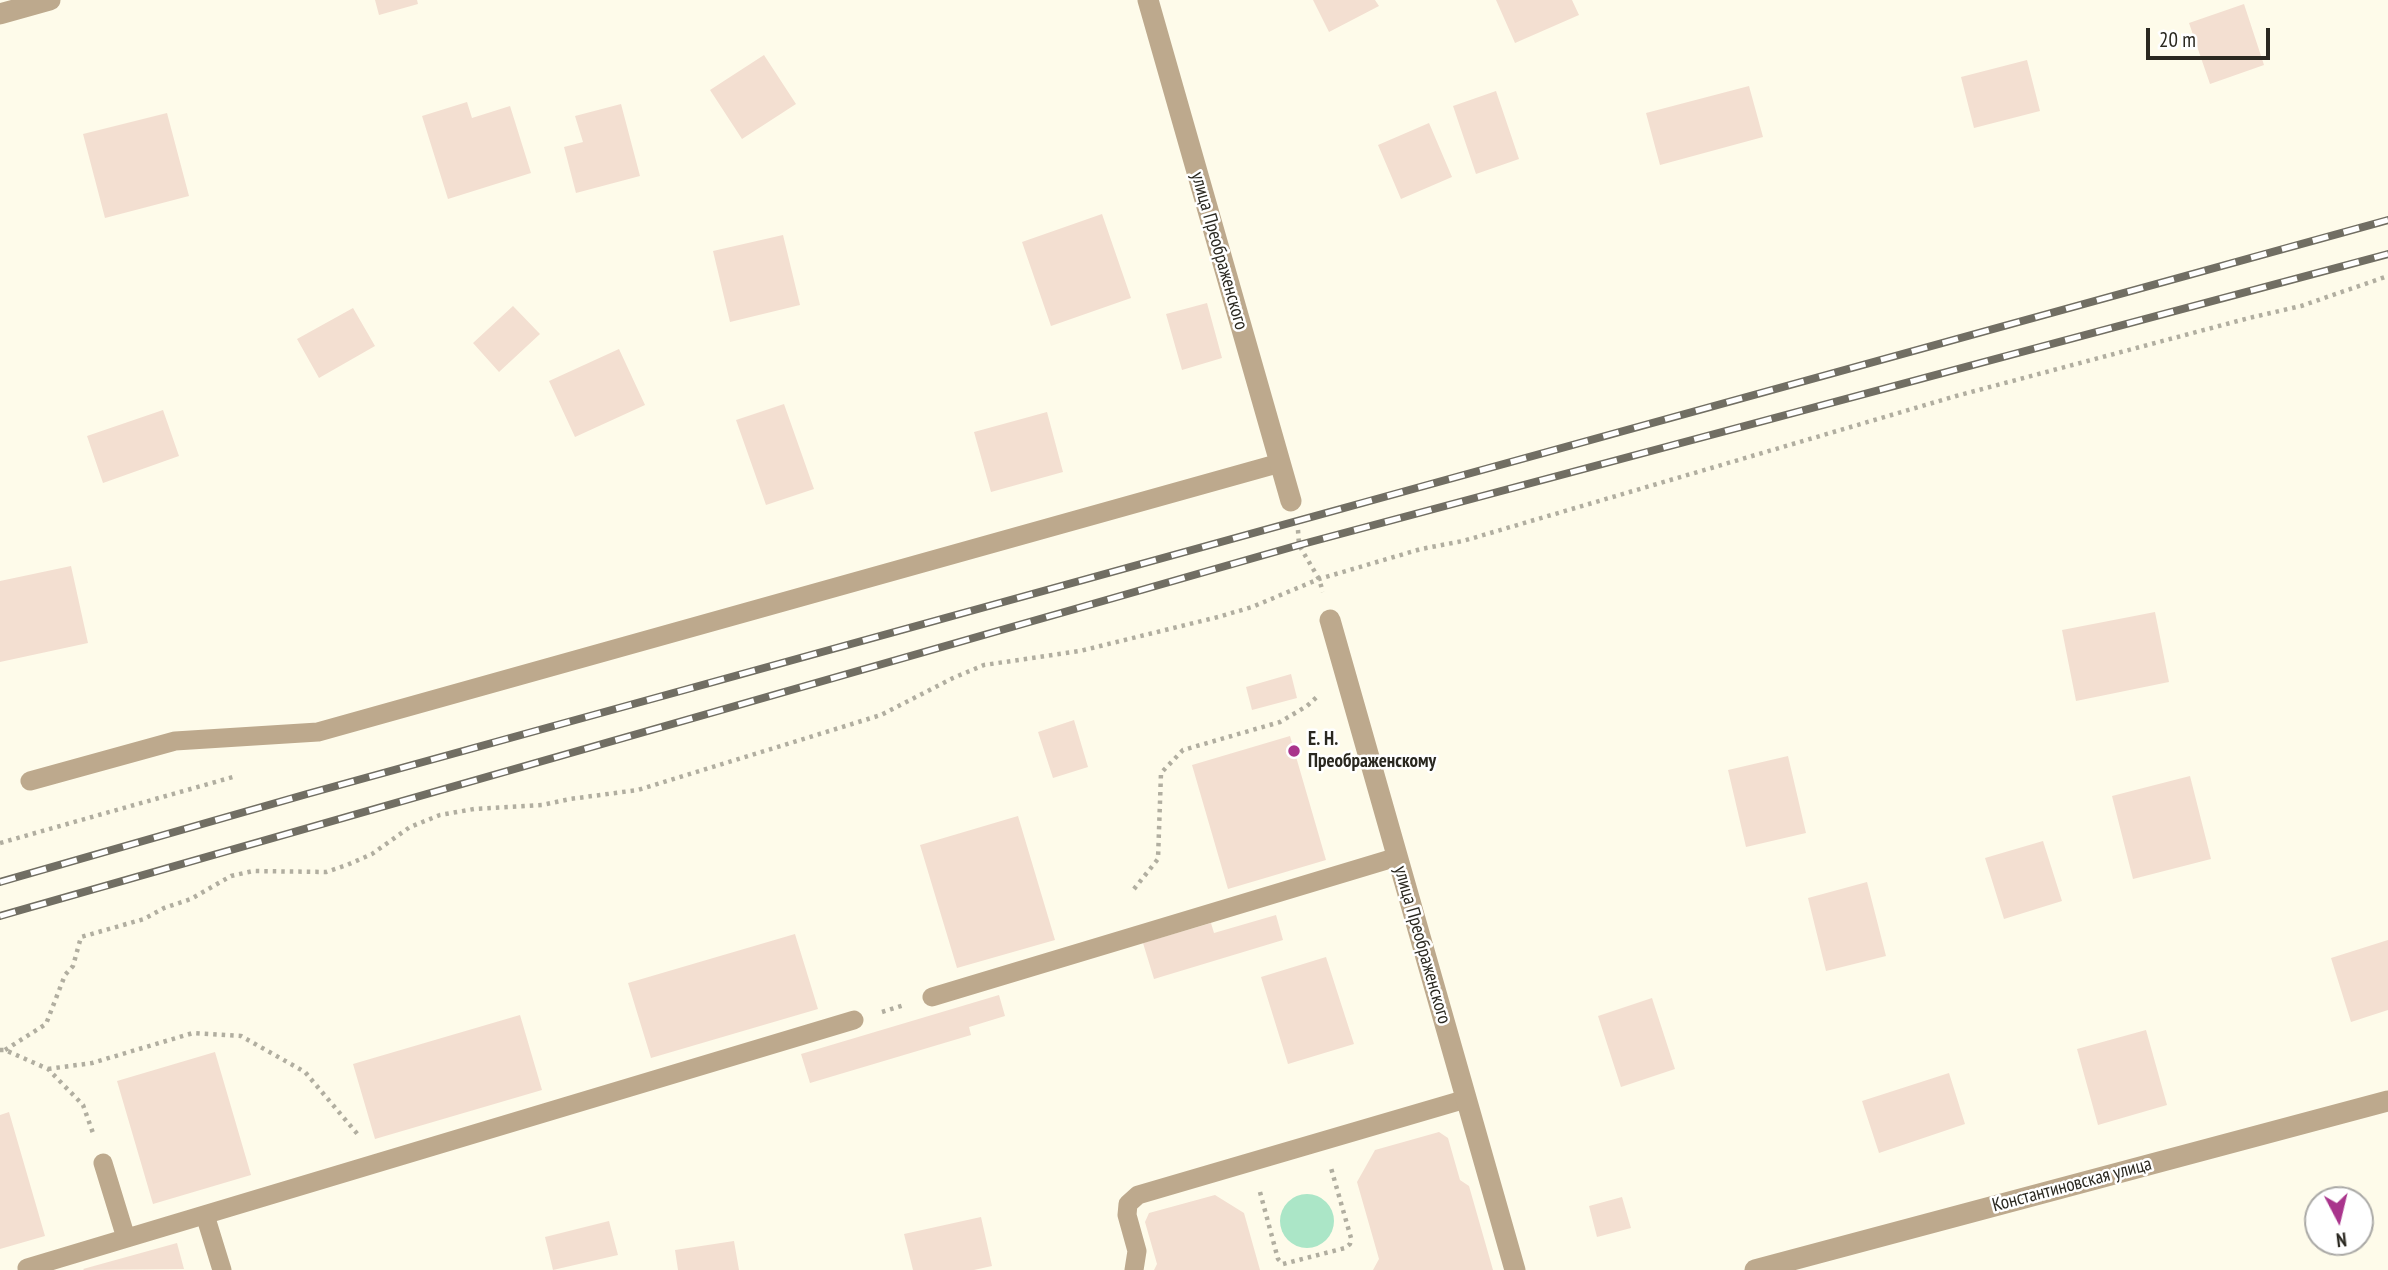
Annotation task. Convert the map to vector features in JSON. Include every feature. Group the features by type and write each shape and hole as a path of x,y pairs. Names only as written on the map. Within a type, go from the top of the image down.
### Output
{"street":[{"path":"0,14 50,0"},
{"name":"улица Преображенского","path":"1147,0 1290,501"},
{"name":"улица Преображенского","path":"1330,620 1515,1270"},
{"name":"Константиновская улица","path":"1755,1270 2388,1101"}],"lane":[{"path":"30,781 175,741 318,732 1280,463"},
{"path":"932,997 1397,857"},
{"path":"27,1268 854,1020"},
{"path":"1134,1270 1137,1251 1127,1216 1128,1204 1138,1195 1466,1099"},
{"path":"103,1163 126,1238"},
{"path":"205,1215 222,1270"}],"path":[{"path":"2,1050 46,1024 65,975 73,966 81,937 144,919 164,908 191,899 230,876 253,871 326,872 347,866 372,854 410,827 439,815 474,809 542,805 638,790 881,715 953,678 984,666 1080,651 1217,617 1252,607 1319,579 1421,549 1462,541 1603,501 1956,396 2301,306 2388,276"},
{"path":"1290,501 1297,520 1299,545 1319,579 1330,620"},
{"path":"1134,889 1158,859 1161,773 1183,750 1280,722 1307,706 1345,670"},
{"path":"0,843 233,777"},
{"path":"854,1020 932,997"},
{"path":"48,1069 92,1063 193,1033 241,1036 305,1072 367,1146 392,1159"},
{"path":"2,1050 48,1069 83,1105 103,1163"},
{"path":"1261,1197 1278,1259 1283,1264 1290,1264 1345,1248 1350,1244 1351,1238 1334,1177"}],"green space":[{"path":"1307,1194 1326,1202 1334,1221 1326,1240 1307,1248 1288,1240 1280,1221 1288,1202"}],"building":[{"path":"375,0 417,0 418,4 379,15"},
{"path":"1313,0 1375,0 1379,6 1329,32"},
{"path":"1496,0 1572,0 1579,15 1515,43"},
{"path":"2244,4 2264,65 2210,84 2189,23"},
{"path":"764,55 796,104 742,139 710,90"},
{"path":"2027,60 2040,111 1974,128 1961,77"},
{"path":"1749,86 1763,137 1660,165 1646,113"},
{"path":"1496,91 1519,159 1476,174 1453,106"},
{"path":"467,102 472,118 510,106 531,173 448,199 422,116"},
{"path":"621,104 640,176 576,193 564,147 583,142 575,116"},
{"path":"167,113 189,196 105,218 83,134"},
{"path":"1429,123 1452,177 1401,199 1378,145"},
{"path":"1102,214 1131,298 1051,326 1022,242"},
{"path":"783,235 800,305 730,322 713,251"},
{"path":"1207,303 1222,358 1182,370 1166,314"},
{"path":"513,306 540,334 499,372 473,343"},
{"path":"353,308 375,346 319,378 297,339"},
{"path":"619,349 645,405 575,437 549,381"},
{"path":"784,404 814,489 766,505 736,420"},
{"path":"163,410 179,456 103,483 87,436"},
{"path":"1047,412 1063,472 991,492 974,432"},
{"path":"71,566 88,643 0,662 0,581"},
{"path":"2155,612 2169,682 2076,701 2062,630"},
{"path":"1291,674 1297,698 1252,710 1246,687"},
{"path":"1074,720 1088,767 1053,778 1038,732"},
{"path":"1290,736 1326,860 1228,889 1192,765"},
{"path":"1788,756 1806,833 1746,847 1728,770"},
{"path":"2190,776 2211,859 2133,879 2112,796"},
{"path":"1018,816 1055,940 957,968 920,845"},
{"path":"2043,841 2062,901 2004,919 1985,858"},
{"path":"1867,882 1886,956 1826,971 1808,898"},
{"path":"1276,915 1283,940 1154,979 1143,943 1211,923 1214,933"},
{"path":"795,934 818,1009 651,1058 628,983"},
{"path":"2388,940 2388,1010 2351,1022 2331,958"},
{"path":"1326,957 1354,1044 1288,1064 1261,977"},
{"path":"999,995 1005,1016 969,1027 971,1035 810,1083 801,1054"},
{"path":"1652,998 1675,1069 1621,1087 1598,1016"},
{"path":"520,1015 542,1090 375,1139 353,1064"},
{"path":"2146,1030 2167,1105 2098,1125 2077,1049"},
{"path":"215,1052 251,1175 153,1204 117,1081"},
{"path":"1949,1073 1965,1124 1879,1153 1862,1101"},
{"path":"9,1112 45,1236 0,1249 0,1115"},
{"path":"1439,1132 1448,1138 1460,1180 1469,1186 1493,1270 1373,1270 1379,1259 1357,1182 1375,1150"},
{"path":"1215,1195 1244,1213 1260,1270 1154,1270 1157,1264 1145,1222 1149,1213"},
{"path":"1622,1197 1631,1228 1597,1237 1589,1206"},
{"path":"981,1217 992,1266 974,1270 913,1270 904,1234"},
{"path":"609,1221 618,1255 553,1270 545,1237"},
{"path":"734,1241 739,1270 678,1270 675,1250"},
{"path":"177,1243 184,1269 83,1269"}],"railway":[{"path":"0,882 307,794 2388,220"},
{"path":"0,916 1299,545 2388,254"}],"place":[{"name":"Е. Н. Преображенскому","path":"1294,751"}]}
